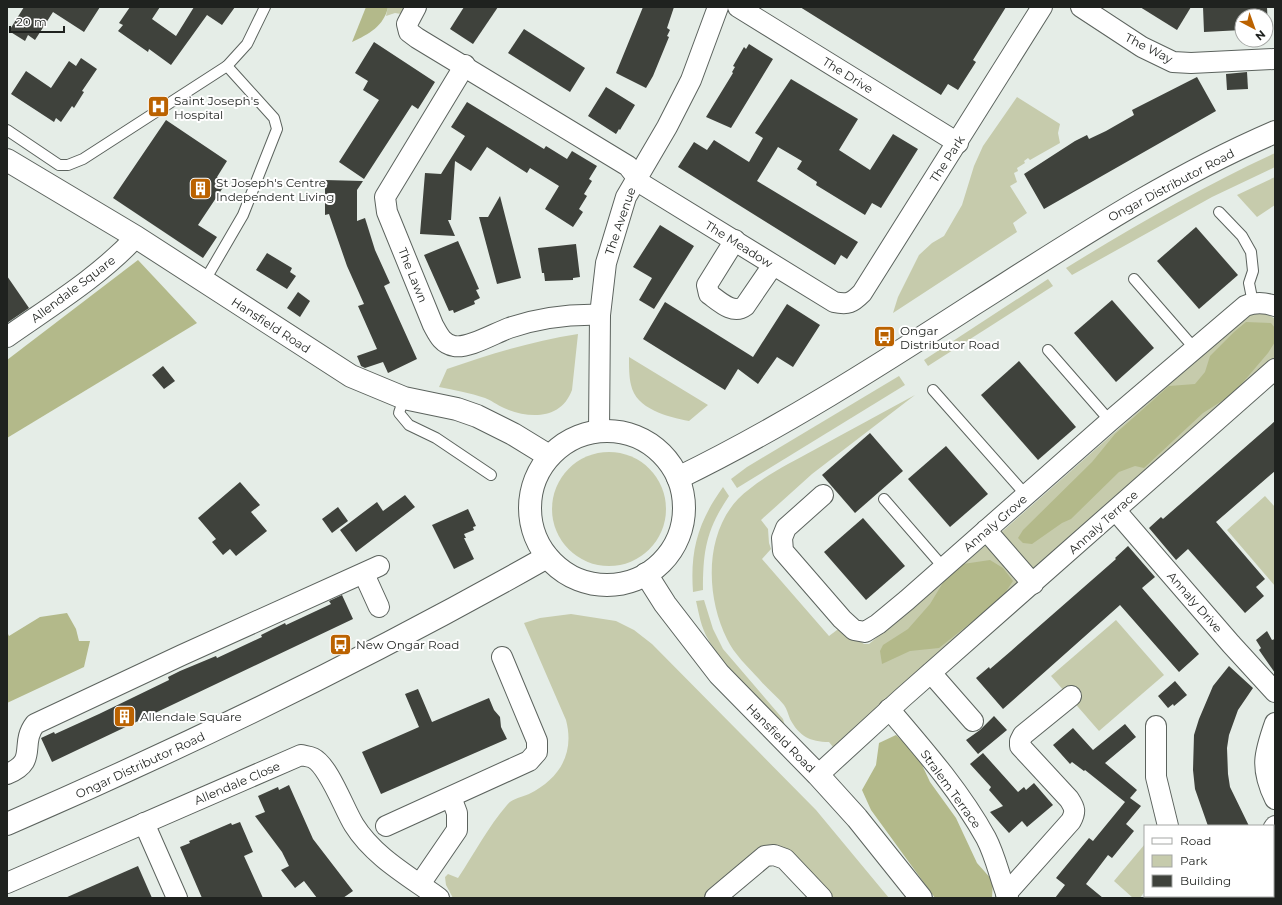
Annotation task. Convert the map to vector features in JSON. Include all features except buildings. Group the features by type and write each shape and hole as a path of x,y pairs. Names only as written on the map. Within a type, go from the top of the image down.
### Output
{"street":[{"path":"416,7 407,24 410,32 581,139 628,166 636,176"},
{"name":"The Avenue","path":"598,430 600,315 606,263 626,197 636,176 667,126 691,80 718,7"},
{"name":"The Drive","path":"738,7 958,143"},
{"name":"The Park","path":"846,305 853,302 862,293 958,143 1042,7"},
{"name":"The Way","path":"1080,7 1142,48 1172,62 1192,64 1274,59"},
{"name":"The Lawn","path":"465,65 384,197 387,212 433,325 441,340 452,346 461,347 510,328 553,317 575,314 600,315"},
{"name":"Ongar Distributor Road","path":"678,478 751,441 830,394 1128,207 1187,175 1275,132"},
{"name":"Hansfield Road","path":"7,160 136,237 351,376 404,398 457,409 477,416 513,434 549,456"},
{"name":"The Meadow","path":"636,176 642,184 735,240 773,265 834,302 846,305"},
{"name":"Allendale Square","path":"7,337 60,300 121,253 136,237"},
{"path":"735,240 707,285 709,294 715,298 734,310 740,310 745,306 773,265"},
{"path":"1253,303 1267,303 1275,306"},
{"name":"Annaly Grove","path":"823,496 786,528 782,538 783,551 842,619 854,630 861,633 865,632 878,624 944,568 1110,421 1245,306 1253,303"},
{"name":"Annaly Terrace","path":"818,775 890,709 1275,369"},
{"path":"598,430 623,432 638,436 651,444 666,457 678,478 683,494 684,510 682,527 670,552 663,561 646,574 624,583 598,584 583,581 568,575 547,557 537,542 531,524 529,510 530,496 537,475 549,456 573,438 598,430"},
{"name":"Annaly Drive","path":"1116,511 1231,644 1275,692"},
{"path":"986,530 1033,584"},
{"name":"Ongar Distributor Road","path":"7,824 175,750 472,600 547,557"},
{"path":"7,774 18,769 24,764 30,731 35,724 322,591 372,570 379,607"},
{"name":"Hansfield Road","path":"646,574 665,604 718,674 818,775 857,818 921,898"},
{"path":"386,826 529,761 536,752 537,741 502,657"},
{"path":"931,673 973,721"},
{"path":"1007,896 1071,821 1075,813 1074,807 1069,799 1020,746 1020,741 1023,735 1071,696"},
{"name":"Stralem Terrace","path":"890,709 936,765 965,804 987,839 1007,896"},
{"path":"1275,723 1264,752 1267,783 1275,799"},
{"path":"1156,726 1156,777 1168,825"},
{"name":"Allendale Close","path":"7,883 301,755 313,758 322,766 354,825 367,842 402,873 420,884"},
{"path":"439,898 420,884 457,830 457,813 451,797"},
{"path":"144,823 176,898"},
{"path":"715,898 765,856 774,855 786,859 822,898"}],"lane":[{"path":"7,130 58,165 68,165 83,159 227,66 247,44 265,7"},
{"path":"204,282 243,215 277,129 274,118 227,66"},
{"path":"1219,212 1242,236 1251,252 1253,271 1249,283 1253,303"},
{"path":"1134,279 1195,349"},
{"path":"1048,350 1110,421"},
{"path":"933,390 1026,495"},
{"path":"404,398 399,413 409,425 436,438 491,475"},
{"path":"884,499 944,568"}],"green space":[{"path":"366,7 388,7 386,14 375,29 352,42"},
{"path":"388,7 412,7 407,15 395,13 386,16"},
{"path":"1017,97 1060,124 1058,133 1060,143 1030,160 1028,158 1024,161 1025,163 1017,168 1018,171 1014,173 1017,182 1010,186 1027,213 1013,223 1017,232 893,313 898,297 919,255 932,243 944,236 962,205 974,166 983,146"},
{"path":"1275,153 1275,167 1212,197 1072,275 1066,268 1169,207"},
{"path":"1275,177 1275,205 1257,217 1237,195"},
{"path":"138,260 197,323 7,438 7,360"},
{"path":"1048,279 1053,286 928,366 924,360"},
{"path":"1262,310 1275,319 1275,358 833,747 829,742 816,741 801,734 793,725 784,705 733,650 720,622 715,604 712,586 714,548 719,530 727,514 738,499 774,472 915,395 812,474 761,520 768,529 771,549 762,559 829,636 841,627 864,644 869,644 1005,529 1250,313"},
{"path":"1246,322 1271,323 1275,328 1275,342 1268,353 1233,394 1203,413 1144,468 1135,466 1119,472 1071,519 1062,523 1032,544 1023,543 1018,538 1023,530 1092,462 1115,434 1169,386 1195,384 1205,372 1210,356"},
{"path":"578,334 572,390 567,400 552,412 534,415 514,412 485,398 439,387 447,369 512,348"},
{"path":"629,357 708,405 689,421 663,414 646,406 634,393 631,385 629,375"},
{"path":"899,376 905,385 737,488 731,479 747,467"},
{"path":"609,452 631,456 650,468 662,487 666,509 662,531 650,550 631,562 609,566 587,562 568,550 556,531 552,509 556,487 568,468 587,456"},
{"path":"723,487 729,496 715,520 707,541 703,590 693,592 693,563 698,537 707,512"},
{"path":"1265,496 1275,507 1275,586 1227,530"},
{"path":"990,560 1003,568 1013,581 1001,599 939,648 910,651 882,664 880,651 883,645 908,629 930,604 944,581 963,564"},
{"path":"704,600 713,629 723,649 783,719 785,726 743,684 715,650 708,639 700,620 696,601"},
{"path":"67,613 76,629 79,641 90,641 84,667 7,703 7,632 9,636 40,617"},
{"path":"571,614 616,621 634,630 652,644 816,810 889,898 834,898 791,854 735,870 705,898 453,898 446,885 445,877 448,874 458,878 487,831 509,803 540,788 549,781 562,764 568,744 566,720 524,623 540,618"},
{"path":"1116,620 1164,675 1099,731 1051,676"},
{"path":"896,735 917,754 930,782 956,818 977,863 993,881 992,898 935,898 871,810 862,790 876,765 879,743"},
{"path":"1144,845 1144,892 1140,898 1133,898 1114,881"}],"place":[{"name":"Saint Joseph's Hospital","path":"159,107"},
{"name":"St Joseph's Centre Independent Living","path":"201,189"},
{"name":"Ongar Distributor Road","path":"884,337"},
{"name":"New Ongar Road","path":"341,644"},
{"name":"Allendale Square","path":"125,716"}]}
